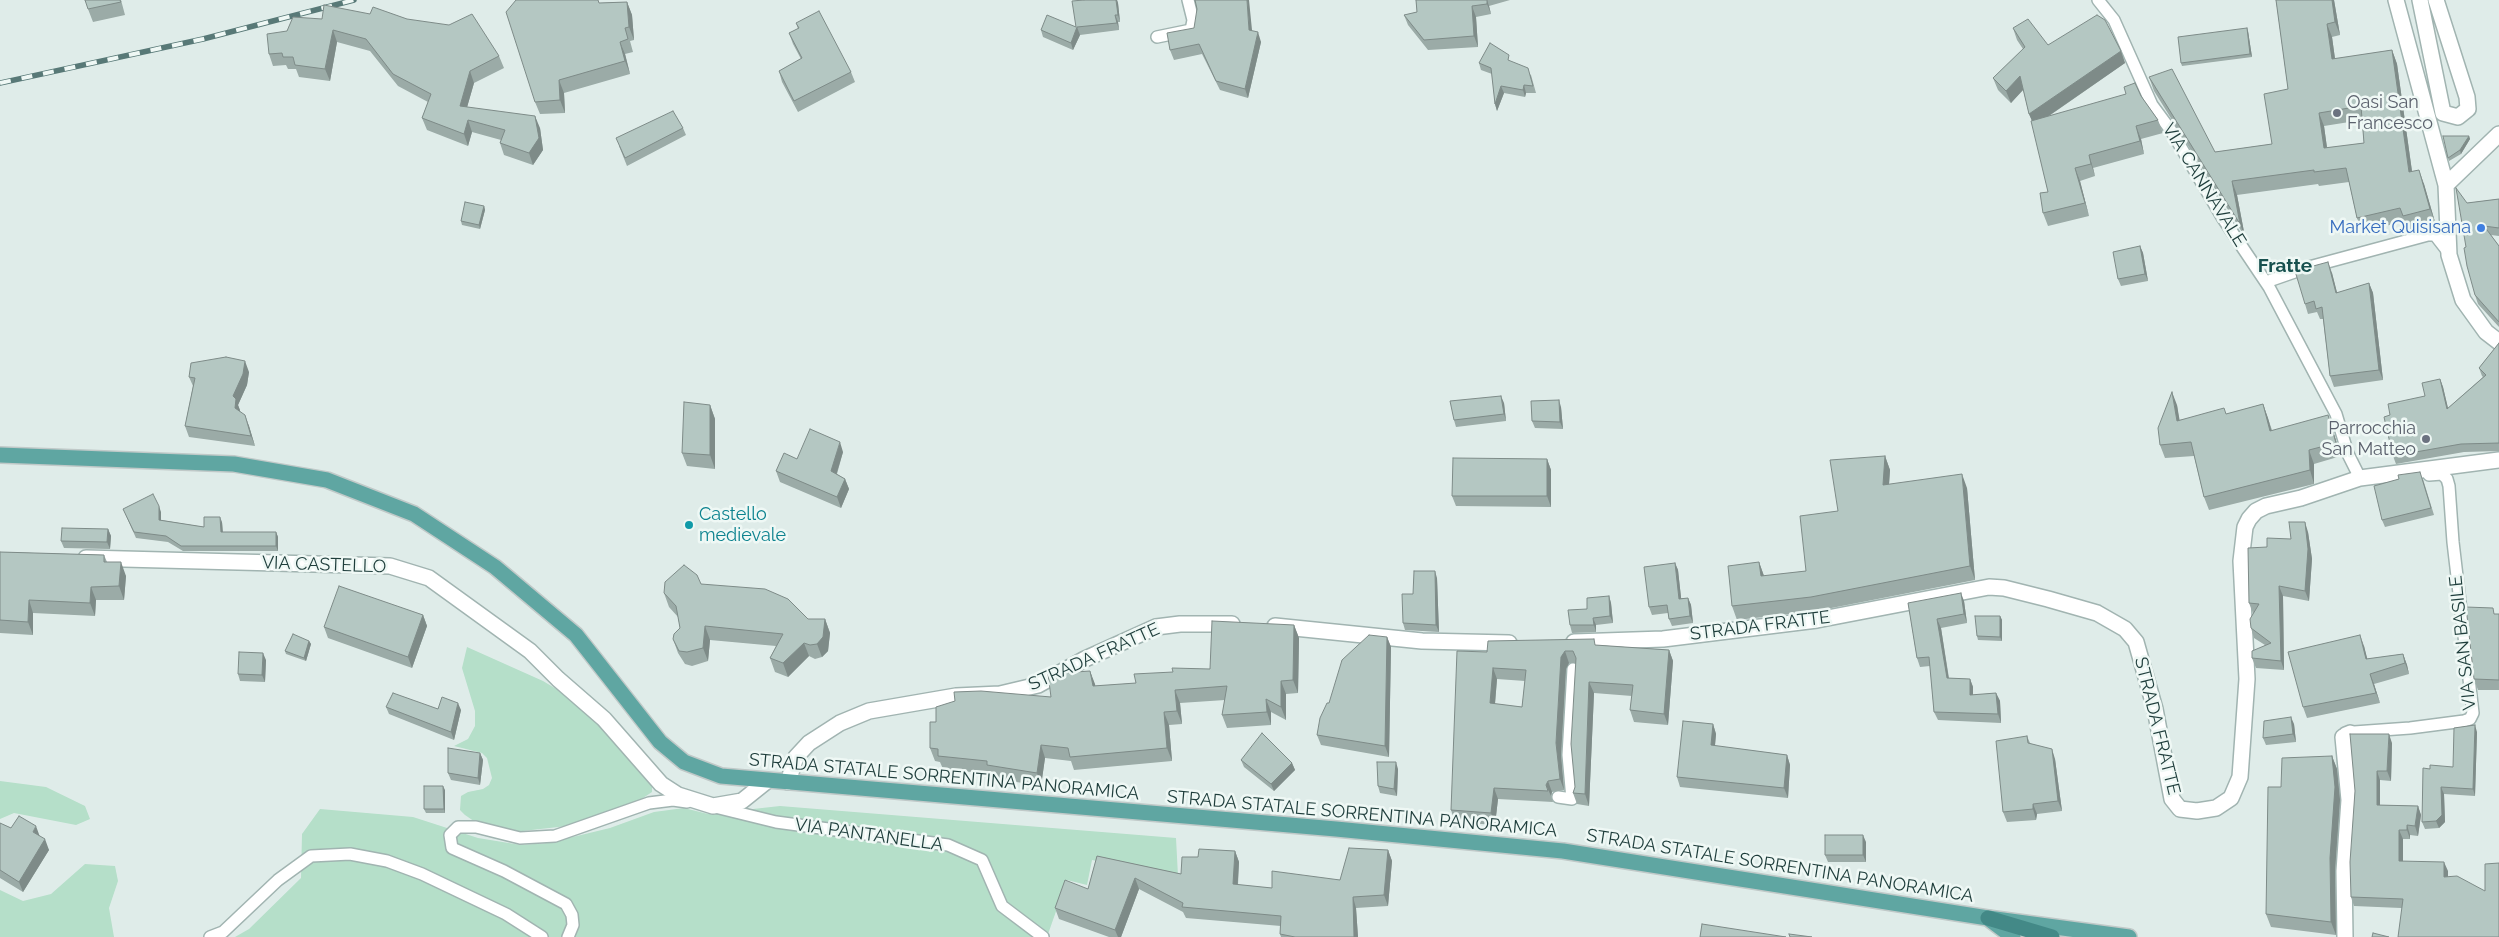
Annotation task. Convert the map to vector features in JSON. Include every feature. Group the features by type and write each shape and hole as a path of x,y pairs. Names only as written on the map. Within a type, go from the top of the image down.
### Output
{"highway":[{"path":"1988,918 2052,937"}],"main road":[{"name":"STRADA STATALE SORRENTINA PANORAMICA","path":"0,455 234,464 327,480 414,514 494,567 576,636 660,742 684,762 721,776 1336,829 1564,851 1988,918 2129,937"},
{"path":"1988,918 2013,937"}],"street":[{"path":"2396,0 2446,185 2449,253 2462,300 2486,332 2499,342"},
{"path":"2420,0 2443,113 2458,117 2468,109 2467,98 2436,0"},
{"path":"2446,185 2499,134"},
{"path":"2360,478 2385,476 2479,461 2499,460"},
{"name":"STRADA FRATTE","path":"1560,643 1663,639 1818,620 1989,587 2004,588 2048,599 2097,613 2125,629 2136,642 2155,709 2172,799 2180,809 2197,811 2216,808 2231,798 2240,776 2246,679 2241,562 2245,527 2256,511 2266,506 2302,498 2360,478"},
{"name":"VIA CASTELLO","path":"68,558 390,566 429,578 530,651 604,720 661,784 678,794 712,806"},
{"name":"STRADA FRATTE","path":"788,782 796,757 809,743 840,723 869,711 956,696 1000,694 1038,685 1085,659 1156,626 1246,624"},
{"path":"1263,626 1422,641 1524,644"},
{"name":"VIA SAN BASILE","path":"2343,737 2349,800 2344,871 2344,937"},
{"path":"712,806 742,801 767,781"}],"lane":[{"path":"1157,37 1192,30 1193,20 1188,0"},
{"name":"VIA CANNAVALE","path":"2098,0 2114,20 2152,105 2172,132 2222,217 2266,282 2336,414 2348,454 2360,478"},
{"path":"2266,282 2428,235 2435,235 2449,253"},
{"name":"VIA SAN BASILE","path":"2343,737 2345,733 2350,731 2410,728 2464,721 2470,719 2473,713 2447,479 2442,474 2406,478 2385,476"},
{"path":"1558,798 1572,799 1568,755 1573,669"},
{"name":"VIA PANTANELLA","path":"568,937 572,925 572,915 566,904 504,871 452,848 450,835 458,827 467,827 520,838 555,836 649,803 673,800 712,806 776,822 948,845 982,860 1002,906 1043,937"},
{"path":"210,937 223,932 278,880 311,856 350,854 387,861 422,874 506,914 542,937"}],"green space":[{"path":"467,647 543,681 583,705 646,776 652,787 652,792 637,802 567,826 514,832 481,826 465,815 460,810 461,796 468,792 483,789 489,785 492,778 487,758 482,753 454,746 468,739 475,726 475,711 462,668"},
{"path":"0,781 46,787 85,806 90,819 76,825 14,813 0,819"},
{"path":"780,806 1176,838 1178,876 1092,860 1087,885 1067,880 1047,937 235,937 249,929 301,878 302,834 320,809 413,817 478,838 521,845 548,843 610,828 654,812 684,808 708,814"},
{"path":"85,864 115,866 118,881 109,908 114,937 0,937 0,890 23,901 51,894"}],"building":[{"path":"85,0 120,0 121,2 88,9"},
{"path":"516,0 598,0 599,3 627,2 629,27 625,28 628,39 620,42 625,61 559,80 560,100 535,102 506,12"},
{"path":"1116,0 1118,15 1115,15 1117,23 1077,27 1071,43 1041,30 1047,15 1076,27 1072,1"},
{"path":"1195,0 1247,0 1249,30 1258,32 1245,89 1216,81 1199,44 1170,50 1167,33 1194,28 1197,9"},
{"path":"1416,0 1487,0 1487,4 1472,6 1474,36 1424,40 1404,15 1417,12"},
{"name":"Oasi San Francesco","path":"2276,0 2332,0 2335,22 2327,24 2332,59 2392,50 2409,172 2419,170 2430,209 2403,216 2400,208 2357,218 2346,168 2314,172 2314,170 2232,181 2240,224 2149,77 2172,69 2215,152 2272,144 2264,94 2288,89","holes":["2361,106 2364,143 2324,148 2319,113"]},
{"path":"324,5 370,14 373,7 407,19 449,25 472,14 499,56 470,71 460,106 535,116 539,138 529,153 500,143 505,130 468,120 464,134 422,118 431,94 393,74 366,39 333,30 325,69 295,65 293,57 283,57 282,53 269,54 267,34 287,31 293,17 322,19"},
{"path":"819,11 851,72 794,101 779,71 802,58 789,33 799,28 796,23"},
{"path":"2097,15 2105,20 2121,51 2029,114 2020,76 2006,91 1993,78 2025,47 2013,28 2028,19 2048,45"},
{"path":"2247,28 2250,54 2181,63 2178,37"},
{"path":"1490,43 1509,55 1508,60 1528,68 1533,86 1524,85 1523,90 1501,86 1495,104 1491,68 1479,63"},
{"path":"2135,83 2141,96 2158,120 2136,126 2140,141 2089,155 2091,164 2075,168 2085,203 2043,213 2040,193 2048,192 2031,121 2126,94 2124,87"},
{"path":"673,111 683,128 625,158 616,138"},
{"path":"2443,136 2469,136 2460,150 2448,158"},
{"path":"2456,188 2467,203 2499,199 2499,228 2484,226 2499,246 2499,322 2475,295 2467,266 2464,248 2466,247"},
{"path":"465,202 484,206 479,225 461,221"},
{"path":"2140,246 2145,274 2118,279 2113,252"},
{"path":"2328,262 2336,293 2369,283 2379,370 2330,376 2322,307 2316,309 2314,301 2305,304 2295,271"},
{"path":"2499,343 2499,443 2461,444 2393,456 2384,417 2390,415 2388,404 2425,396 2422,383 2440,379 2447,409 2486,375 2479,368"},
{"path":"226,357 245,361 243,374 233,396 236,399 235,408 245,415 251,436 185,426 195,378 189,377 191,363"},
{"path":"2172,392 2177,421 2224,408 2226,414 2263,404 2270,431 2328,415 2336,443 2309,450 2310,470 2204,497 2191,442 2160,445 2158,428"},
{"path":"1501,396 1504,414 1454,420 1450,401"},
{"path":"1559,400 1560,422 1532,421 1531,401"},
{"path":"684,402 710,405 710,455 682,453"},
{"path":"810,429 840,442 831,471 845,479 837,497 776,471 784,453 797,459"},
{"path":"1885,456 1883,485 1962,474 1970,566 1811,597 1732,606 1728,566 1759,562 1761,576 1806,571 1800,516 1838,511 1830,460"},
{"path":"1453,458 1547,459 1547,496 1452,496"},
{"path":"2420,472 2431,508 2382,520 2374,486 2399,479 2398,475"},
{"path":"153,494 159,506 159,520 204,527 204,517 220,517 221,532 276,532 276,546 181,546 166,536 134,532 123,509"},
{"path":"2289,522 2305,522 2308,549 2305,591 2279,586 2281,661 2252,658 2252,651 2271,643 2251,628 2250,619 2259,604 2249,603 2248,548 2267,547 2267,538 2291,539"},
{"path":"62,528 108,529 107,542 61,541"},
{"path":"0,552 104,555 104,562 121,562 119,586 91,587 90,603 29,600 28,622 0,620"},
{"path":"1675,563 1679,599 1688,598 1690,616 1669,619 1667,605 1649,607 1644,567"},
{"path":"684,565 697,575 701,584 765,589 788,599 808,619 825,619 823,637 817,644 810,645 804,643 783,663 770,658 783,634 705,626 703,648 687,652 679,651 673,639 674,634 680,628 676,606 664,593 665,582"},
{"path":"1414,571 1435,571 1436,625 1403,623 1402,594 1413,594"},
{"path":"339,586 423,615 408,657 324,627"},
{"path":"1961,593 1964,614 1937,619 1947,678 1970,679 1970,695 1996,693 1998,714 1934,712 1929,657 1917,658 1908,603"},
{"path":"1609,596 1610,616 1593,618 1594,625 1570,625 1568,610 1587,609 1587,598"},
{"path":"2466,607 2493,608 2494,614 2499,614 2499,680 2474,679"},
{"path":"1975,616 2000,616 2000,637 1977,636"},
{"path":"1212,621 1294,625 1293,680 1281,681 1281,707 1266,699 1267,712 1222,715 1227,686 1175,690 1177,711 1164,712 1167,748 1070,757 1068,748 1041,745 1037,773 987,765 987,761 938,756 938,749 930,748 930,722 936,722 936,707 955,701 954,692 981,691 1051,697 1048,674 1090,671 1093,686 1136,683 1134,674 1173,672 1172,668 1210,669"},
{"path":"293,634 309,641 304,658 285,651"},
{"path":"1369,635 1387,637 1385,746 1317,735 1320,718 1327,703 1329,703 1342,660"},
{"path":"2360,635 2366,659 2403,654 2405,663 2370,674 2376,693 2303,707 2288,652"},
{"path":"1594,639 1595,645 1669,650 1664,714 1630,710 1633,685 1589,682 1585,794 1573,793 1575,787 1571,744 1576,658 1573,651 1565,651 1561,657 1556,743 1560,779 1548,781 1546,785 1548,791 1494,788 1491,813 1451,810 1457,651 1487,652 1488,641","holes":["1493,668 1526,670 1522,707 1490,703"]},
{"path":"239,652 263,653 262,675 238,674"},
{"path":"393,693 438,709 442,697 458,703 451,732 386,707"},
{"path":"2291,717 2293,734 2263,738 2264,721"},
{"path":"1683,721 1713,724 1711,745 1787,755 1784,788 1677,777"},
{"path":"2475,725 2473,789 2441,787 2442,815 2436,821 2422,822 2423,768 2430,769 2430,765 2453,767 2454,728"},
{"path":"1262,733 1292,763 1271,784 1241,760"},
{"path":"2350,734 2389,734 2387,771 2377,771 2377,805 2418,806 2415,826 2407,825 2407,830 2399,830 2399,861 2444,862 2444,877 2457,876 2485,891 2485,864 2499,863 2499,937 2398,937 2403,899 2351,897 2350,862 2355,791"},
{"path":"2027,736 2028,743 2052,749 2058,801 2033,804 2033,809 2003,812 1996,741"},
{"path":"448,748 480,753 478,778 448,773"},
{"path":"2332,756 2335,787 2330,858 2331,922 2266,914 2268,787 2281,787 2282,758"},
{"path":"1377,762 1396,762 1394,789 1378,786"},
{"path":"424,786 443,786 444,809 424,809"},
{"path":"19,816 36,826 33,832 45,839 19,882 0,870 0,823 11,828"},
{"path":"1825,835 1863,835 1863,855 1825,855"},
{"path":"1349,848 1388,850 1384,895 1353,897 1354,937 1295,937 1280,934 1281,916 1182,907 1183,903 1135,878 1115,930 1055,908 1065,880 1088,889 1097,856 1181,874 1182,857 1198,857 1199,849 1235,851 1233,884 1272,888 1272,871 1340,880"},
{"path":"1702,924 1786,937 1700,937"},
{"path":"2373,933 2389,937 2372,937"},
{"path":"1789,934 1812,937 1790,937"}],"railway":[{"path":"0,83 203,39 354,0"}],"place":[{"name":"Oasi San Francesco","path":"2337,113"},
{"name":"Market Quisisana","path":"2481,228"},
{"name":"Parrocchia San Matteo","path":"2426,439"},
{"name":"Castello medievale","path":"689,525"}],"district":[{"name":"Fratte","path":"2285,266"}]}
